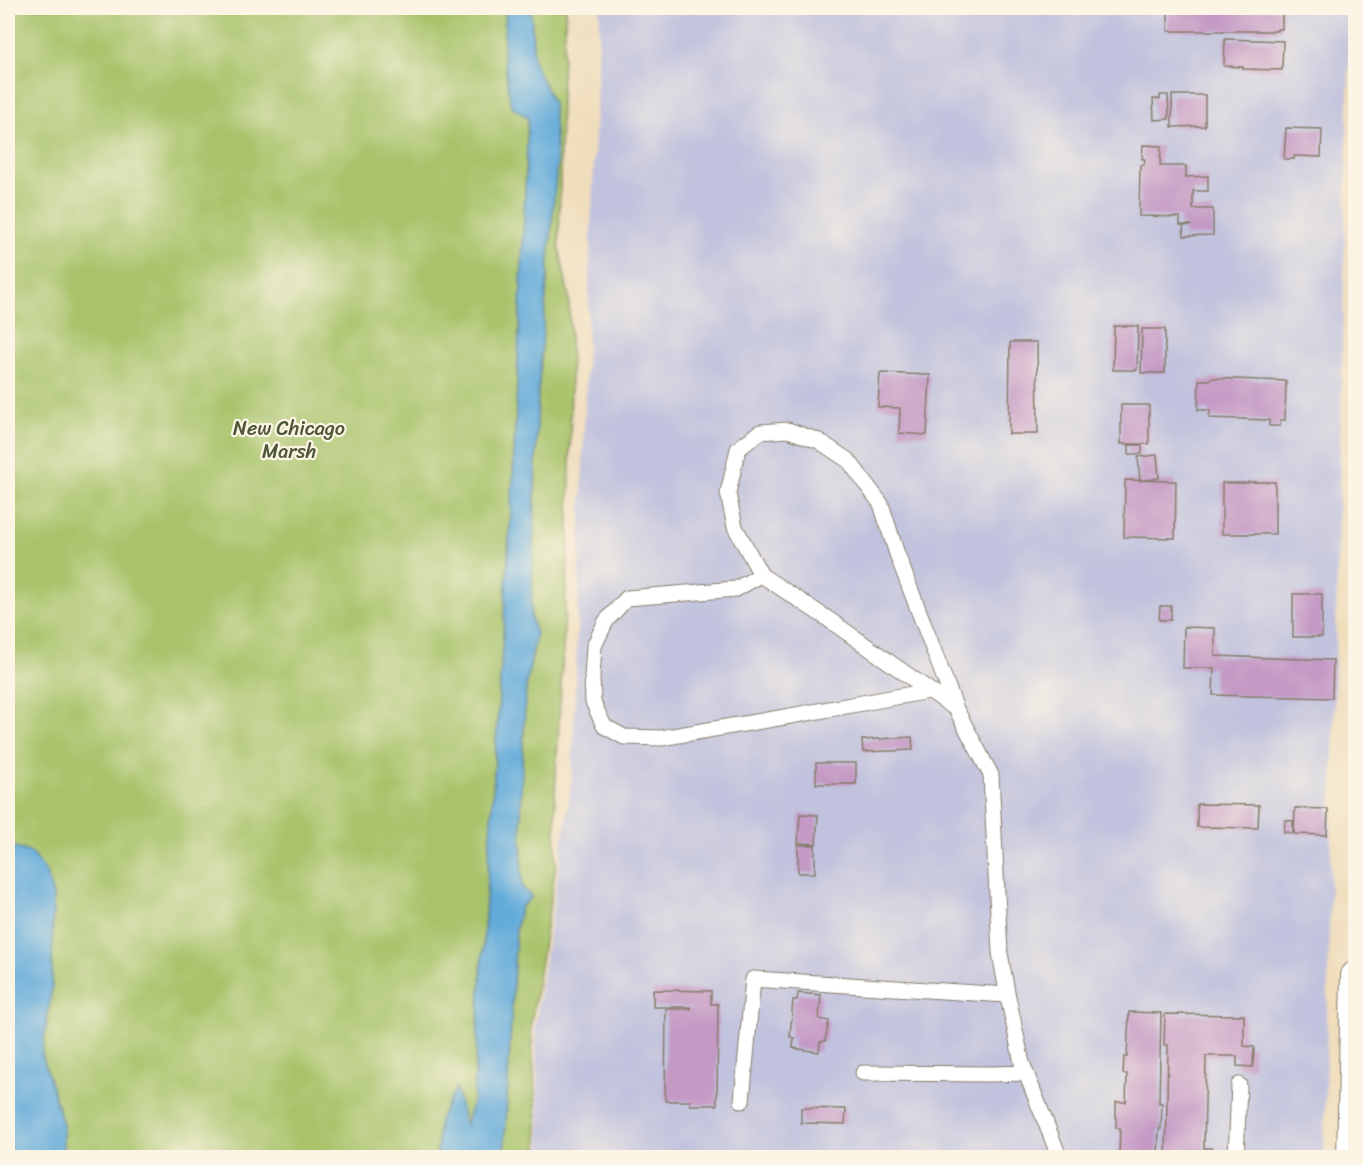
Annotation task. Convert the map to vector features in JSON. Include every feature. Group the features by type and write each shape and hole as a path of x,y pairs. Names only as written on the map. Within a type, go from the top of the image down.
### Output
{"street":[{"path":"1352,1158 1356,976"}],"lane":[{"path":"956,709 761,575 735,527 728,493 738,449 760,432 788,430 819,441 849,461 881,504 897,554 956,709 991,775 1000,953 1007,995 1025,1073 1057,1151 1057,1158"},
{"path":"761,575 736,589 627,598 606,621 594,646 593,702 604,726 624,736 661,738 929,690"},
{"path":"742,1101 753,978 1007,995"},
{"path":"863,1073 1025,1073"},
{"path":"1236,1158 1239,1086"}],"shaded area":[{"path":"600,8 1350,8 1324,1157 541,1158 535,1026 572,780"}],"green space":[{"name":"New Chicago Marsh","path":"8,8 566,8 561,93 559,246 569,299 571,370 569,540 555,792 556,864 531,1025 539,1157 8,1157"}],"water":[{"path":"506,8 531,8 534,63 553,103 557,163 538,393 531,618 536,634 526,688 521,792 522,887 532,897 520,908 516,929 504,1157 437,1157 439,1120 456,1088 465,1125 473,1101 513,478 528,118 511,106 503,54"},
{"path":"8,845 32,853 46,872 53,895 52,987 42,1054 63,1125 63,1148 60,1157 8,1157"}],"building":[{"path":"1168,8 1282,8 1282,29 1277,29 1277,31 1168,31"},
{"path":"1225,39 1283,41 1282,70 1224,66"},
{"path":"1160,95 1168,95 1169,119 1154,120 1153,99 1160,99"},
{"path":"1172,95 1205,95 1205,126 1172,127"},
{"path":"1286,128 1322,129 1321,157 1294,156 1294,159 1284,159"},
{"path":"1143,145 1161,146 1160,166 1186,166 1186,177 1208,176 1208,191 1193,191 1193,209 1213,209 1213,235 1184,236 1183,226 1192,225 1180,225 1180,217 1139,216 1140,165 1144,165 1145,159 1142,159"},
{"path":"1114,326 1138,326 1137,370 1113,370"},
{"path":"1142,329 1165,329 1165,373 1141,373"},
{"path":"1011,342 1037,342 1038,434 1009,434"},
{"path":"880,373 930,375 927,435 899,433 900,408 878,407"},
{"path":"1211,378 1286,381 1285,420 1280,420 1280,426 1269,426 1269,420 1209,418 1210,410 1198,410 1199,380 1210,380"},
{"path":"1121,405 1149,405 1149,444 1121,444"},
{"path":"1129,445 1142,445 1142,454 1129,454"},
{"path":"1157,455 1159,478 1140,481 1138,457"},
{"path":"1125,480 1176,481 1175,538 1124,537"},
{"path":"1275,482 1275,534 1222,534 1222,483"},
{"path":"1293,594 1322,594 1322,637 1293,637"},
{"path":"1160,606 1171,606 1171,620 1159,620"},
{"path":"1184,627 1215,628 1215,656 1333,660 1332,698 1213,695 1214,668 1183,668"},
{"path":"912,737 913,750 863,752 862,740"},
{"path":"816,763 856,763 856,784 816,784"},
{"path":"1197,804 1259,805 1258,828 1197,827"},
{"path":"1295,808 1328,809 1327,835 1294,834"},
{"path":"800,814 818,815 816,844 798,843"},
{"path":"1285,820 1293,821 1293,833 1284,832"},
{"path":"798,845 815,845 815,873 798,873"},
{"path":"653,990 711,991 711,1004 718,1004 717,1105 690,1105 690,1101 665,1101 666,1009 691,1009 690,1007 653,1007"},
{"path":"798,993 821,995 819,1019 829,1021 825,1041 820,1042 819,1052 793,1048 794,1038 790,1037 793,1000 797,1000"},
{"path":"1129,1012 1161,1013 1159,1103 1162,1103 1158,1158 1119,1158 1120,1128 1116,1128 1116,1102 1126,1102 1127,1074 1123,1074 1124,1057 1127,1057"},
{"path":"1165,1014 1244,1015 1244,1046 1254,1047 1253,1067 1237,1066 1237,1056 1206,1056 1204,1148 1212,1148 1212,1158 1166,1158 1168,1045 1164,1045"},
{"path":"801,1108 846,1109 845,1124 801,1123"}]}
